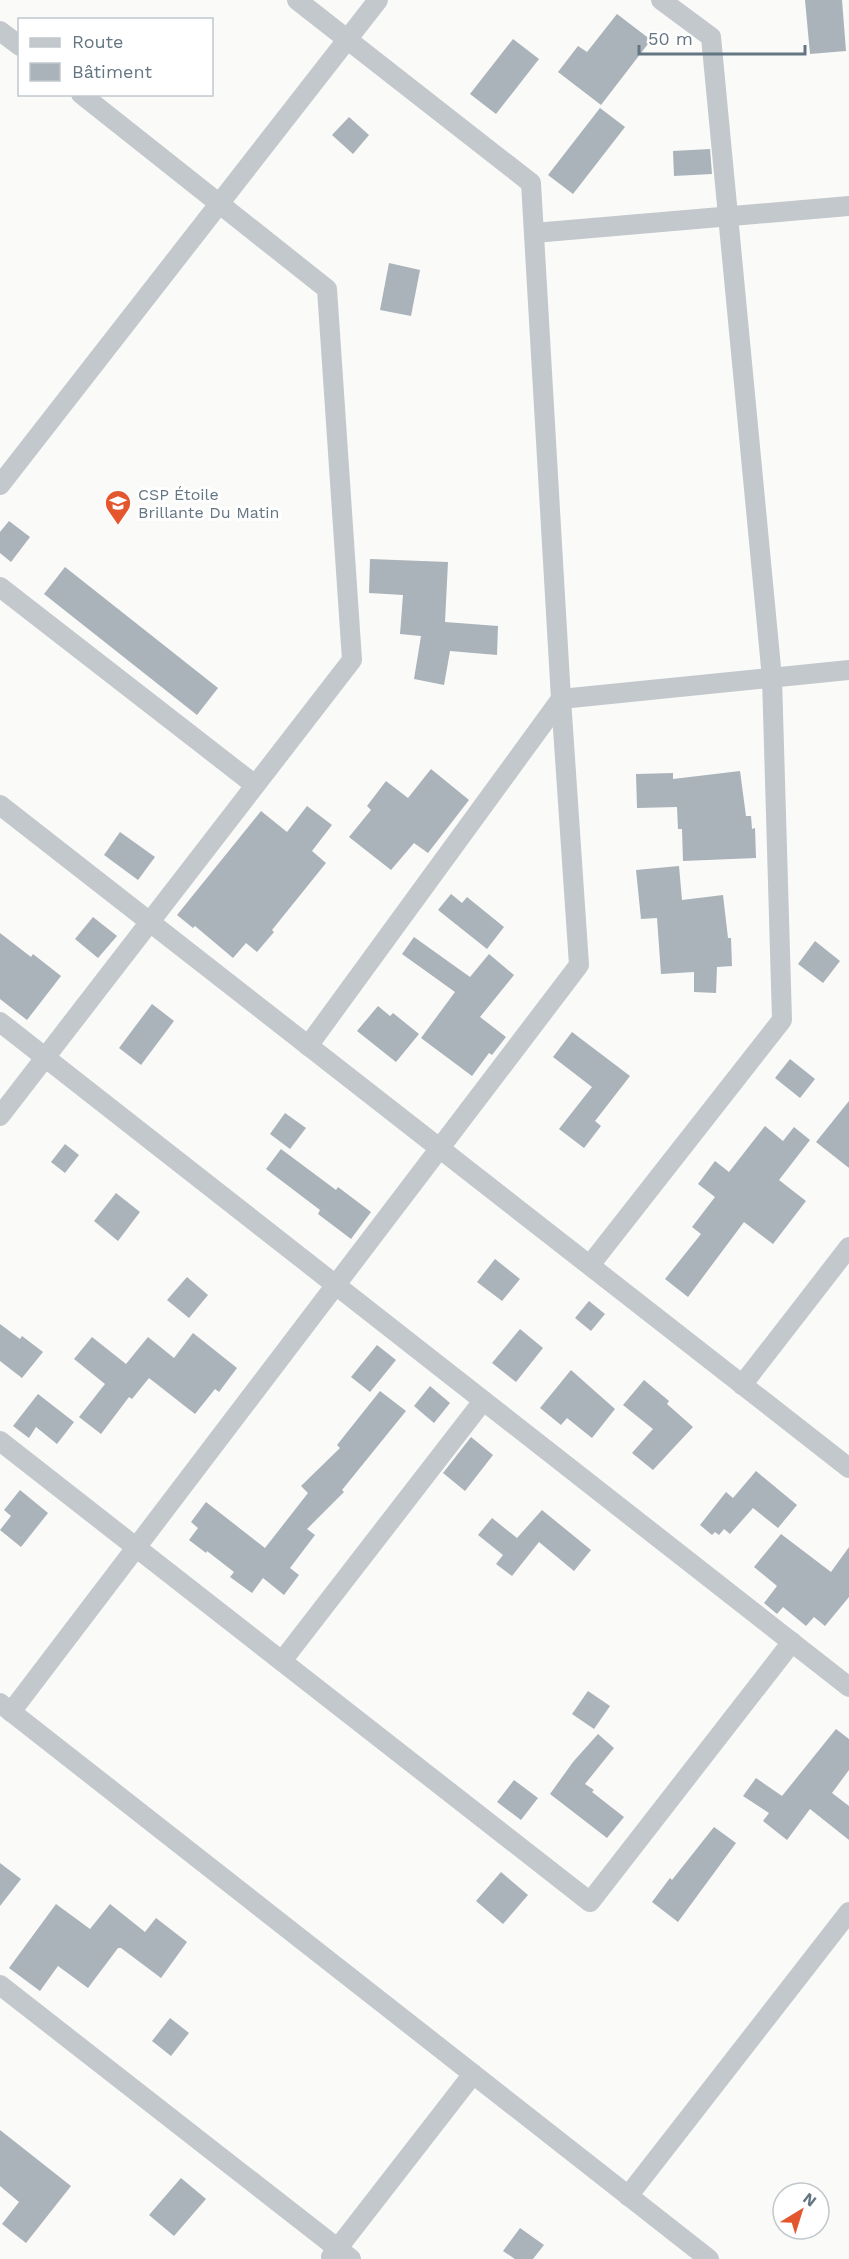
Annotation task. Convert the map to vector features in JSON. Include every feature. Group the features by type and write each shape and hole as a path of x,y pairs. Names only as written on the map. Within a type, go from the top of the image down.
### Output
{"street":[{"path":"297,0 531,183 579,965 136,1548 6,1708 709,2259"},
{"path":"0,485 378,0"},
{"path":"590,1265 782,1020 772,678 711,37 661,0"},
{"path":"0,31 18,44"},
{"path":"0,1116 352,660 327,289 84,96"},
{"path":"534,233 849,206"},
{"path":"0,587 255,785"},
{"path":"308,1046 561,699 849,670"},
{"path":"0,805 849,1468"},
{"path":"0,1022 849,1687"},
{"path":"742,1385 849,1247"},
{"path":"282,1661 483,1401"},
{"path":"0,1441 590,1902 792,1642"},
{"path":"628,2196 849,1912"},
{"path":"0,1985 339,2255 473,2074"}],"building":[{"path":"805,0 842,0 846,51 810,54"},
{"path":"617,14 651,40 601,105 558,72 578,46 587,52"},
{"path":"513,39 539,59 496,114 470,94"},
{"path":"600,108 625,127 573,194 548,175"},
{"path":"349,117 369,135 353,154 332,135"},
{"path":"710,149 712,174 674,176 673,151"},
{"path":"389,263 420,270 411,316 380,310"},
{"path":"9,521 30,537 11,562 0,553 0,532"},
{"path":"370,559 448,562 445,622 498,626 497,655 450,651 444,685 414,679 421,636 400,634 403,595 369,593"},
{"path":"65,567 218,688 197,715 44,594"},
{"path":"431,769 469,800 428,853 414,843 391,870 349,837 371,810 367,806 386,781 408,798"},
{"path":"740,771 746,816 751,816 752,829 755,828 756,858 683,861 682,829 678,829 677,807 637,808 636,774 673,773 673,779"},
{"path":"307,806 332,825 312,851 326,863 257,952 246,943 233,958 195,926 193,928 177,915 261,811 287,832"},
{"path":"120,832 155,857 138,880 104,855"},
{"path":"679,866 682,900 723,895 728,938 731,938 732,966 717,967 716,993 694,992 694,972 661,974 657,918 641,919 636,870"},
{"path":"451,894 462,903 467,897 504,927 487,949 438,910"},
{"path":"93,917 117,936 98,958 75,939"},
{"path":"0,933 31,957 33,954 61,976 27,1020 0,999"},
{"path":"414,937 470,977 489,954 514,975 480,1017 506,1037 492,1055 489,1053 472,1076 421,1038 455,992 402,954"},
{"path":"815,941 840,961 823,983 798,964"},
{"path":"152,1004 174,1021 141,1065 119,1048"},
{"path":"378,1006 390,1016 393,1013 419,1034 396,1062 357,1031"},
{"path":"572,1032 630,1076 595,1121 601,1126 584,1148 559,1129 592,1087 553,1057"},
{"path":"790,1059 815,1079 800,1098 775,1078"},
{"path":"849,1101 849,1168 816,1142"},
{"path":"285,1113 306,1128 290,1149 270,1134"},
{"path":"765,1126 783,1141 794,1127 810,1140 779,1180 806,1201 773,1244 744,1222 688,1297 665,1279 701,1234 692,1227 715,1197 698,1184 715,1161 729,1172"},
{"path":"65,1144 79,1155 65,1173 51,1162"},
{"path":"281,1149 336,1190 338,1187 371,1212 351,1239 318,1214 320,1210 266,1169"},
{"path":"116,1193 140,1212 118,1241 94,1221"},
{"path":"495,1259 520,1279 502,1301 477,1282"},
{"path":"187,1277 208,1295 189,1318 167,1300"},
{"path":"589,1301 605,1314 591,1331 575,1318"},
{"path":"0,1324 20,1339 22,1336 43,1352 22,1378 0,1361"},
{"path":"520,1329 543,1348 516,1382 492,1363"},
{"path":"193,1333 237,1368 219,1392 215,1389 195,1414 149,1378 132,1399 129,1397 101,1434 79,1417 105,1384 74,1359 92,1337 126,1364 148,1337 174,1358"},
{"path":"377,1345 396,1360 370,1392 351,1377"},
{"path":"571,1370 615,1409 592,1438 567,1418 561,1425 540,1408"},
{"path":"644,1380 669,1401 667,1404 693,1427 653,1470 632,1453 653,1429 623,1405"},
{"path":"430,1386 450,1403 434,1423 414,1406"},
{"path":"380,1391 406,1411 342,1490 344,1492 307,1529 315,1535 290,1568 299,1575 284,1595 263,1578 252,1593 230,1577 234,1572 189,1540 198,1528 191,1522 206,1502 265,1548 308,1493 301,1486 340,1448 337,1445"},
{"path":"38,1394 74,1422 57,1444 36,1427 29,1438 13,1426"},
{"path":"471,1437 493,1455 465,1491 443,1473"},
{"path":"756,1471 797,1505 778,1528 753,1508 730,1534 724,1529 719,1535 715,1532 712,1535 700,1525 726,1492 733,1498"},
{"path":"20,1490 48,1513 21,1547 0,1530 11,1516 4,1510"},
{"path":"542,1510 591,1550 574,1571 539,1542 512,1576 496,1564 503,1555 478,1535 492,1518 517,1538"},
{"path":"781,1534 831,1572 849,1547 849,1597 825,1626 814,1617 806,1626 783,1607 777,1614 764,1603 777,1586 754,1567"},
{"path":"588,1691 610,1706 594,1729 572,1714"},
{"path":"836,1729 849,1739 849,1770 832,1793 849,1806 849,1840 810,1809 787,1840 763,1821 769,1813 743,1796 756,1778 782,1796"},
{"path":"598,1734 614,1748 585,1784 624,1817 607,1838 550,1794 573,1762"},
{"path":"514,1780 538,1798 521,1820 497,1802"},
{"path":"714,1827 736,1843 678,1922 652,1902"},
{"path":"0,1863 21,1879 0,1906"},
{"path":"501,1872 528,1895 503,1924 476,1901"},
{"path":"56,1904 90,1929 110,1904 145,1932 156,1918 187,1942 161,1978 118,1948 88,1988 58,1966 40,1991 9,1968"},
{"path":"170,2018 189,2033 171,2056 152,2041"},
{"path":"0,2130 71,2186 26,2243 2,2224 19,2202 0,2186"},
{"path":"181,2178 206,2199 174,2236 149,2215"},
{"path":"520,2228 544,2245 533,2259 515,2259 503,2251"}],"place":[{"name":"CSP Étoile Brillante Du Matin","path":"118,526"}]}
